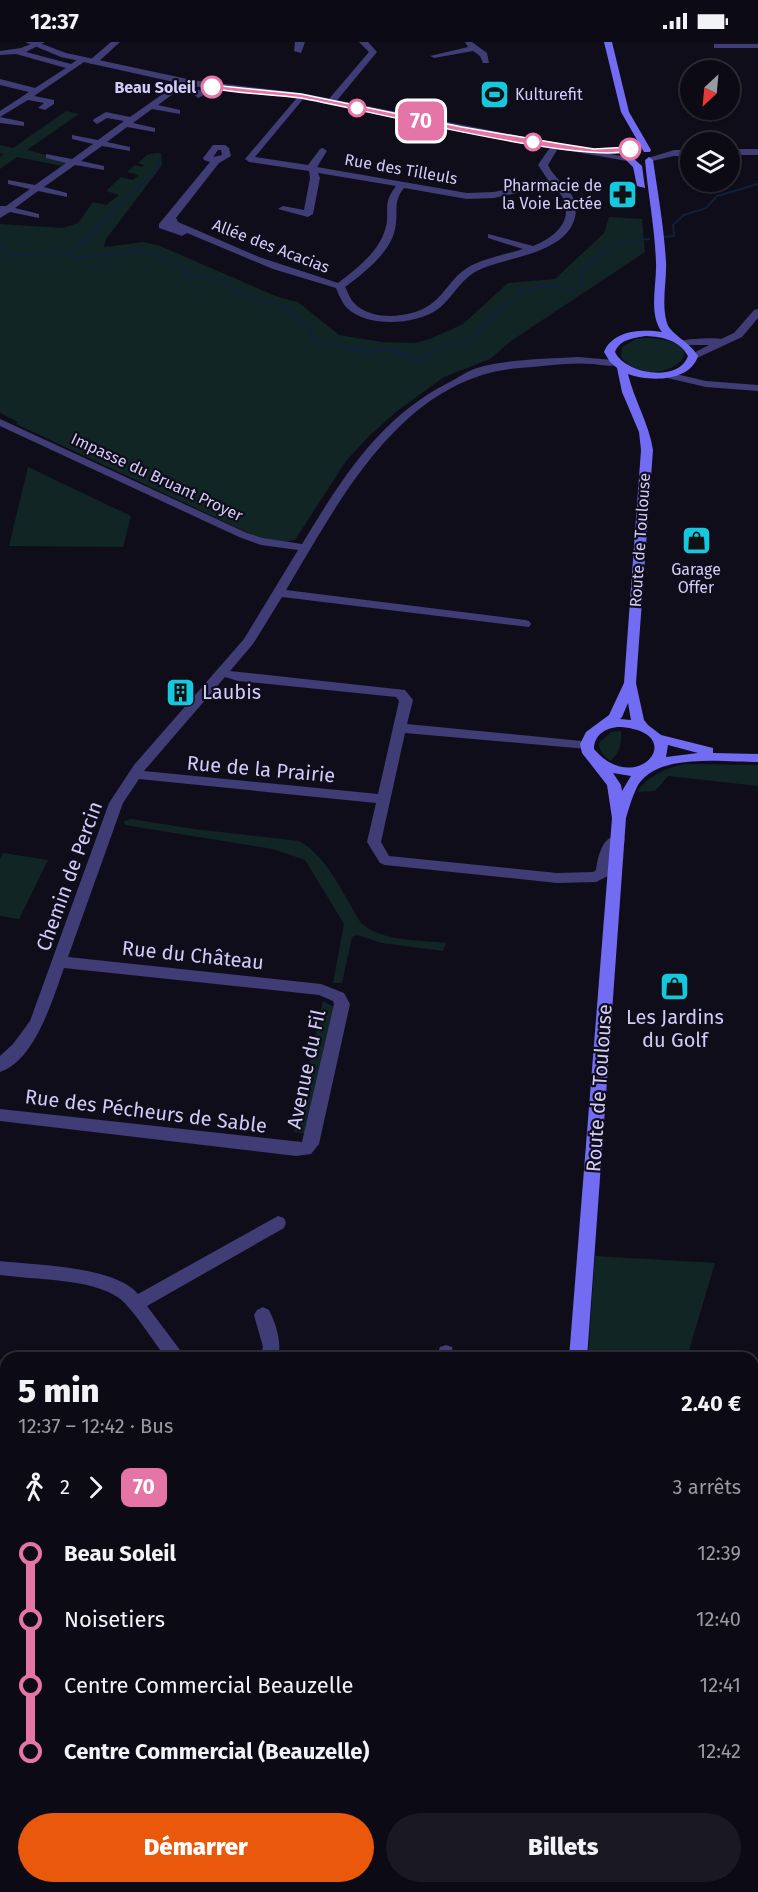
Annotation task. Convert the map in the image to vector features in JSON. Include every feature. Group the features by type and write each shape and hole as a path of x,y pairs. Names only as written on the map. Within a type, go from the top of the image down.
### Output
{"main road":[{"path":"608,42 634,142 629,154"},
{"path":"618,365 636,374 667,375 681,371 692,360 690,348 677,340 662,325 658,236 649,155 639,132 630,122"},
{"path":"629,154 649,155"},
{"path":"629,154 638,166 649,218 658,236"},
{"path":"609,350 614,343 637,334 650,323 659,291"},
{"path":"637,334 677,340"},
{"name":"Route de Toulouse","path":"609,350 610,356 618,365 645,432 647,450 630,683 638,720 643,727"},
{"path":"632,399 636,386 652,376"},
{"name":"Route de Toulouse","path":"607,725 615,717 630,683"},
{"path":"734,757 658,738 643,727 629,723 607,725 594,731 587,745 591,757 599,764 621,771 649,767 687,757 758,758"},
{"path":"649,767 662,752 658,738"},
{"name":"Route de Toulouse","path":"599,764 614,785 620,818"},
{"name":"Route de Toulouse","path":"578,1352 620,818 631,784 649,767"}],"street":[{"path":"93,62 116,42"},
{"path":"298,51 298,44 301,42"},
{"path":"331,102 373,52 363,42"},
{"path":"466,42 484,55 486,61"},
{"path":"18,52 35,43 83,60 180,85 201,93 198,95"},
{"path":"717,46 758,46"},
{"path":"434,56 474,48"},
{"path":"0,53 18,52 72,67"},
{"path":"0,115 83,60"},
{"path":"0,82 35,91"},
{"path":"0,215 4,208 38,189 180,85 301,96 462,129 594,151 629,154"},
{"path":"249,159 301,96"},
{"path":"26,97 51,102 42,108"},
{"path":"151,106 177,112"},
{"path":"97,121 106,115 152,130"},
{"path":"0,120 21,124"},
{"path":"75,137 127,149"},
{"path":"401,186 392,197 391,222 383,243 366,266 340,286 351,306 360,311 393,318 424,314 438,305 457,279 474,267 532,249 560,233 570,218 572,208 568,195 545,172 543,165 556,145"},
{"path":"283,209 308,214 315,178 312,165 323,151"},
{"path":"740,152 758,152"},
{"path":"649,155 680,153"},
{"path":"49,156 101,168"},
{"name":"Allée des Acacias","path":"249,159 213,157 171,218 162,226 177,233 192,232 242,254 340,286"},
{"name":"Rue des Tilleuls","path":"249,159 453,195 482,196 555,182"},
{"path":"11,182 64,195"},
{"path":"4,208 36,216"},
{"path":"491,236 532,249"},
{"path":"722,386 703,378 692,360 738,335 758,312"},
{"path":"677,340 714,341 747,326"},
{"name":"Chemin de Percin","path":"0,1066 19,1048 38,1023 116,803 135,774 249,641 345,483 372,447 407,414 436,393 479,371 513,365 578,360 599,356 609,350"},
{"name":"Chemin de Percin","path":"578,360 618,365"},
{"path":"667,375 722,386 758,388"},
{"name":"Impasse du Bruant Proyer","path":"0,422 243,535 261,541 305,549"},
{"path":"279,593 525,624"},
{"path":"221,672 238,677 400,693 405,700 374,842 385,860 557,878 585,878 596,877 603,872 606,850 618,840"},
{"path":"400,728 587,745"},
{"name":"Rue de la Prairie","path":"135,774 154,778 384,799"},
{"name":"Rue du Château","path":"60,962 321,990"},
{"name":"Avenue du Fil","path":"287,1149 305,1149 312,1144 342,1004 333,993 321,990"},
{"name":"Rue des Pécheurs de Sable","path":"0,1115 287,1149"},
{"path":"136,1304 278,1223"},
{"path":"0,1268 105,1282 127,1294 172,1352"},
{"path":"263,1315 272,1347 271,1352"}],"green space":[{"path":"66,111 79,114 27,150 69,161 62,166 17,157 0,169 0,157 4,154 0,153 0,145 13,148"},
{"path":"161,153 162,165 106,239 104,247 143,242 160,246 278,297 298,302 339,335 382,342 415,343 430,339 463,324 508,283 555,279 604,233 609,217 642,219 645,252 511,341 490,359 444,377 397,411 346,461 295,540 284,542 255,536 16,424 18,422 0,413 0,224 63,228 78,223 93,202 106,205 119,195 106,191 121,177 133,180 139,175 127,172 135,165 142,167 144,165 138,163 147,155"},
{"path":"647,338 671,342 682,348 684,357 677,364 665,370 651,372 635,368 621,357 622,347 636,339"},
{"path":"28,467 131,516 123,547 9,546"},
{"path":"621,731 620,747 611,761 602,754 599,743 611,732"},
{"path":"686,764 758,765 758,786 668,776 655,791 637,792 646,781 659,773"},
{"path":"131,819 299,841 319,857 327,867 361,923 390,937 446,943 443,951 382,943 357,935 352,937 342,983 333,983 344,924 305,860 273,849 125,825 124,821"},
{"path":"3,853 48,860 19,919 0,916 0,859"},
{"path":"323,1001 334,1007 307,1134 294,1132"},
{"path":"595,1256 715,1263 688,1352 588,1352"}],"waterway":[{"path":"67,253 81,246 116,208 156,172 160,157"},
{"path":"662,237 674,236 673,225 684,215 706,208 717,196 758,184"},
{"path":"436,349 443,345 473,339 499,309 520,296 517,293 544,285 575,290 582,285 581,271 615,243 649,239"},
{"path":"0,245 4,247 5,253 9,256 64,252 77,258 132,251 148,252 186,268 188,270 184,277 201,276 224,281 239,294 284,306 310,328 311,337 314,340 356,349"},
{"path":"349,348 367,352 391,349"},
{"path":"391,349 417,360 424,359 438,348"}],"bus line":[{"name":"70","path":"212,87 301,96 532,142 594,151 630,149"}],"place":[{"name":"Beau Soleil","path":"212,87"},
{"name":"Kulturefit","path":"494,94"},
{"name":"Pharmacie de la Voie Lactée","path":"623,194"},
{"name":"Garage Offer","path":"696,541"},
{"name":"Laubis","path":"181,692"},
{"name":"Les Jardins du Golf","path":"675,986"}]}
